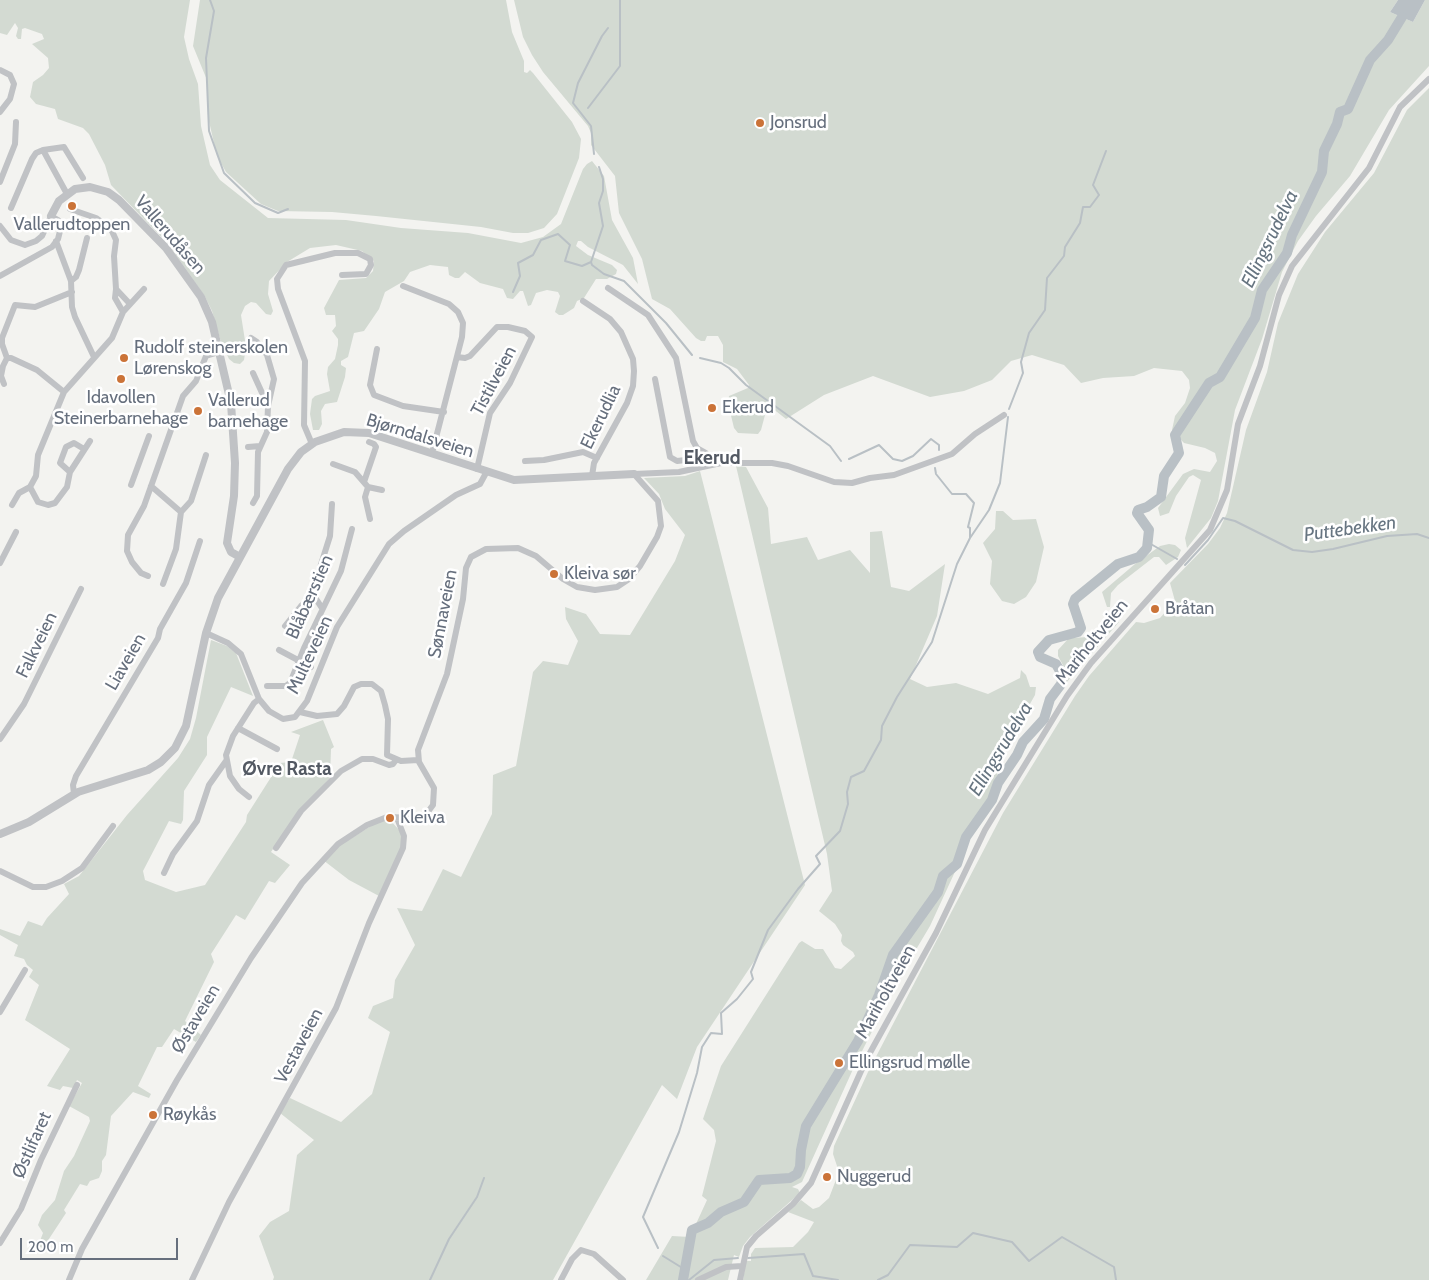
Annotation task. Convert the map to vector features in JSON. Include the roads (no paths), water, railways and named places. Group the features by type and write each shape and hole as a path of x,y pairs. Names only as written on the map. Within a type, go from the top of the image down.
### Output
{"street":[{"path":"0,70 10,75 14,84 12,95 0,110"},
{"name":"Mariholtveien","path":"740,1280 747,1247 754,1238 793,1204 811,1184 866,1060 936,933 985,830 1074,684 1210,530 1227,490 1238,424 1260,366 1279,294 1292,266 1369,168 1400,107 1429,79"},
{"path":"0,182 15,144 16,122"},
{"path":"10,208 32,159 36,153 43,150 64,147 84,178"},
{"path":"0,226 11,240 20,244 29,244 42,236 57,203 67,194 43,150"},
{"name":"Vallerudåsen","path":"67,194 84,187 104,190 118,200 166,248 198,290 210,316 231,403 235,463 234,504 227,545 231,552 240,557"},
{"path":"70,209 101,221 114,234 115,298 123,312"},
{"path":"0,276 8,269 46,251 56,241 61,225 51,216"},
{"path":"71,281 76,277 79,270 87,238"},
{"path":"56,241 71,281 75,317 94,357"},
{"path":"312,444 304,426 305,361 278,289 277,279 286,265 341,253 358,253 370,259 371,265 366,274 342,275"},
{"path":"403,286 442,300 458,312 464,326 444,412 432,453"},
{"path":"608,288 648,315 676,358 692,437 699,450 706,453 707,465"},
{"path":"116,289 130,304"},
{"path":"12,505 19,493 30,487 36,476 38,455 64,392 112,338 123,312 144,289"},
{"path":"4,384 1,376 7,358 2,338 14,305 35,306 72,292"},
{"name":"Ekerudlia","path":"583,301 610,319 621,332 633,359 634,371 633,386 627,403 597,458 592,476"},
{"name":"Tistilveien","path":"457,357 465,358 470,356 497,327 519,329 528,332 532,337 510,383 488,417 477,469"},
{"path":"250,338 263,348 270,361 274,382 268,406 267,432 258,452 257,496 253,503"},
{"path":"377,349 370,385 374,395 403,406 444,412"},
{"path":"148,576 141,573 132,562 127,551 131,527 144,506 183,396 196,381 205,358 209,354 219,352"},
{"path":"7,358 15,359 37,370 64,392"},
{"path":"252,373 268,406"},
{"path":"656,379 669,455 675,460 686,460 699,450"},
{"name":"Bjørndalsveien","path":"0,834 23,826 74,794 141,774 161,762 175,748 188,720 206,633 218,598 288,469 297,456 312,444 336,433 360,431 382,436 486,472 509,479 525,481 679,472 729,462 779,464 834,482 852,484 864,479 894,475 952,454 975,434 1004,415"},
{"path":"131,485 149,436"},
{"path":"30,487 38,502 50,505 59,499 67,487 70,472 90,441"},
{"path":"369,442 376,447 366,485 365,500 370,519"},
{"path":"70,472 60,463 66,447 74,443 84,449"},
{"path":"248,447 260,446"},
{"path":"526,461 544,460 583,452 597,458"},
{"path":"164,584 176,549 181,512 191,500 206,455"},
{"path":"333,464 355,472 366,485 382,490"},
{"name":"Multeveien","path":"206,633 228,643 241,654 259,700 268,711 280,718 290,719 300,712 310,694 337,627 389,544 404,531 456,495 480,484 486,472"},
{"name":"Sønnaveien","path":"418,760 420,742 447,674 463,599 465,572 471,558 486,549 508,547 523,549 536,556 563,580 574,586 594,590 617,587 629,579 640,566 657,537 661,526 658,501 634,474"},
{"path":"151,486 181,512"},
{"path":"322,608 313,597 314,586 330,536 332,504"},
{"name":"Blåbærstien","path":"267,686 287,686 341,571 352,529"},
{"path":"0,563 16,532"},
{"name":"Liaveien","path":"74,794 73,785 76,776 158,638 160,629 186,582 200,541"},
{"name":"Falkveien","path":"0,739 24,704 81,589"},
{"path":"285,626 301,606 313,597"},
{"path":"279,650 311,666"},
{"path":"300,712 314,716 334,715 342,710 357,685 365,683 374,685 382,694 387,715 386,753 389,758 396,760 418,760 434,788 434,802 430,810 421,816 397,818"},
{"path":"248,797 239,790 232,780 226,761 227,749 254,703 259,700"},
{"path":"238,728 277,748"},
{"path":"276,848 301,811 341,771 362,759 373,759 389,765 393,764 396,760"},
{"path":"164,873 173,854 197,821 209,785 216,772 226,761"},
{"name":"Østaveien","path":"69,1280 82,1249 162,1104 216,1014 297,889 319,862 338,844 378,820 397,818"},
{"name":"Vestaveien","path":"192,1280 229,1202 336,1008 373,914 403,848 404,836 397,818"},
{"path":"0,870 33,887 46,887 62,881 82,868 113,826"},
{"path":"0,1012 25,970"},
{"name":"Østlifaret","path":"0,1243 21,1209 41,1160 77,1085"},
{"path":"561,1280 572,1259 581,1250 594,1254 623,1280"},
{"path":"698,1280 726,1267 742,1266"}],"waterway":[{"path":"210,0 214,11 206,58 209,131 224,173 255,203 278,213 288,209"},
{"path":"588,108 620,66 620,0"},
{"name":"Ellingsrudelva","path":"683,1280 692,1230 708,1223 721,1212 744,1202 759,1180 790,1178 797,1174 800,1167 806,1126 858,1041 879,995 893,955 938,892 943,876 957,864 966,837 992,800 998,783 1017,755 1023,742 1044,719 1050,699 1062,683 1060,671 1056,664 1040,657 1038,652 1049,640 1078,632 1081,628 1073,604 1075,599 1118,564 1139,557 1147,548 1149,530 1137,513 1138,510 1147,507 1161,497 1164,476 1179,453 1175,435 1209,383 1220,377 1255,318 1262,290 1287,253 1292,235 1322,172 1324,151 1337,124 1340,112 1348,109 1370,60 1388,40 1402,17"},
{"path":"594,154 591,126 573,103 578,83 608,28"},
{"path":"1009,409 1023,373 1021,362 1029,333 1045,310 1047,278 1064,256 1065,247 1080,223 1083,207 1090,207 1099,195 1093,185 1106,151"},
{"path":"599,167 603,179 603,191 599,203 603,226 591,262 592,265 604,274 624,281 666,323 692,355"},
{"path":"513,292 520,276 518,263 533,255 541,240 558,234 570,245 565,261 582,266 591,262"},
{"path":"700,358 721,363 729,368 746,385 830,446 841,461"},
{"path":"658,1248 643,1217 679,1132 697,1073 702,1047 711,1033 722,1034 721,1013 737,999 753,979 751,972 768,930 798,889 820,864 816,856 840,831 848,804 847,792 851,777 864,771 881,740 882,726 897,697 932,642 957,564 970,538 989,510 1000,483 1008,417"},
{"path":"849,459 879,445 893,459 902,461 913,456 931,439 939,445 939,450"},
{"path":"935,468 936,474 952,494 966,494 974,503 968,527 970,528 970,538"},
{"name":"Puttebekken","path":"1185,565 1208,540 1223,518 1235,521 1293,550 1312,552 1387,536 1417,534 1429,538"},
{"name":"Puttebekken","path":"1149,543 1177,559"},
{"path":"430,1280 449,1239 477,1197 484,1178"},
{"path":"878,1280 888,1275 910,1245 957,1247 973,1233 1012,1242 1029,1261 1062,1237 1114,1267 1116,1280"},
{"path":"748,1258 804,1254 813,1276 838,1280"},
{"path":"663,1256 684,1269"},
{"path":"689,1280 714,1260 738,1258"}],"place":[{"name":"Jonsrud","path":"760,123"},
{"name":"Vallerudtoppen","path":"72,206"},
{"name":"Rudolf steinerskolen Lørenskog","path":"124,358"},
{"name":"Idavollen Steinerbarnehage","path":"121,379"},
{"name":"Ekerud","path":"712,408"},
{"name":"Vallerud barnehage","path":"198,411"},
{"name":"Kleiva sør","path":"554,574"},
{"name":"Bråtan","path":"1155,609"},
{"name":"Kleiva","path":"390,818"},
{"name":"Ellingsrud mølle","path":"839,1063"},
{"name":"Røykås","path":"153,1115"},
{"name":"Nuggerud","path":"827,1177"}],"district":[{"name":"Ekerud","path":"712,458"},
{"name":"Øvre Rasta","path":"287,769"}]}
